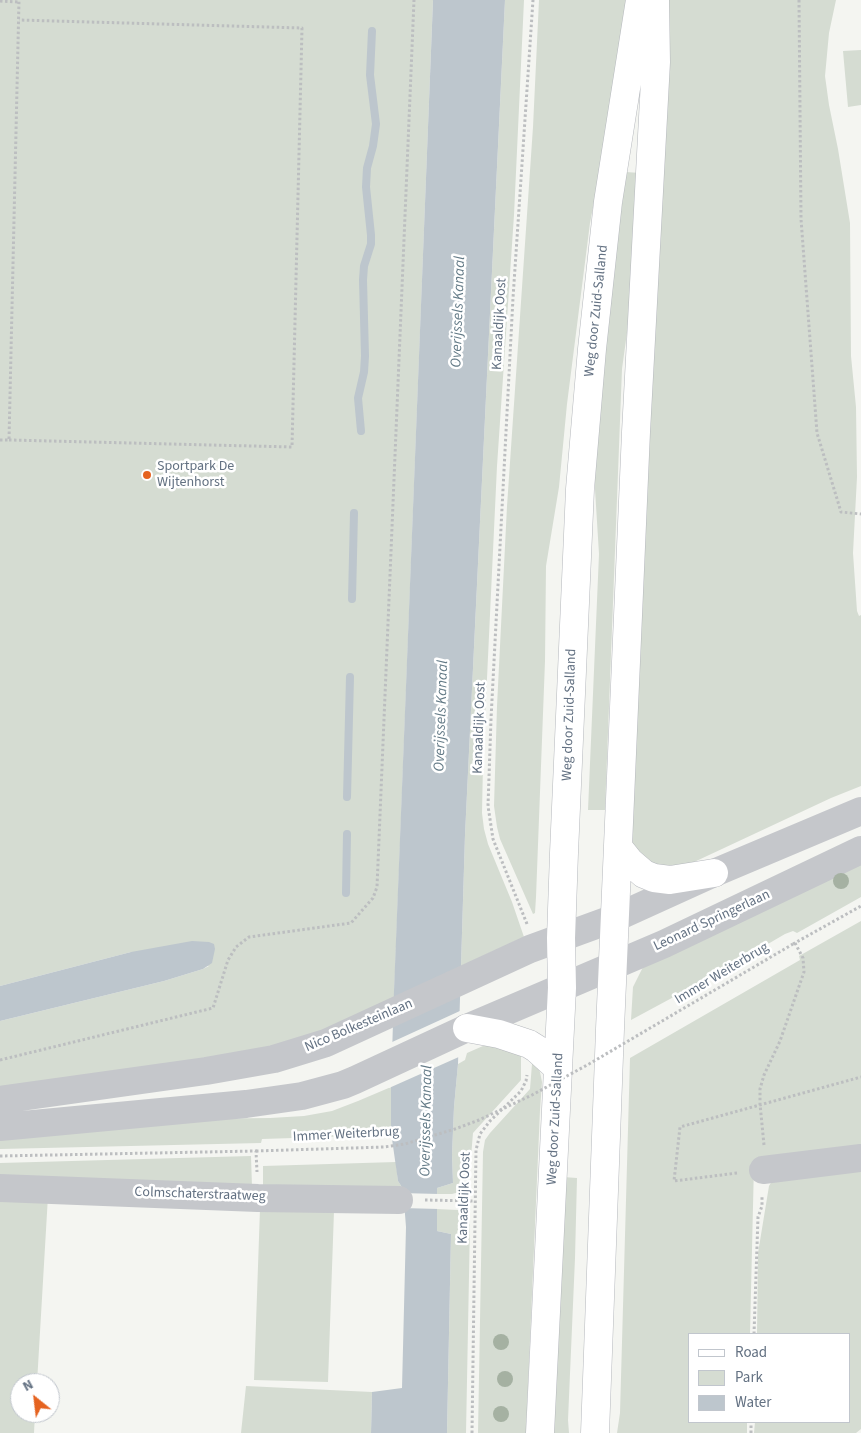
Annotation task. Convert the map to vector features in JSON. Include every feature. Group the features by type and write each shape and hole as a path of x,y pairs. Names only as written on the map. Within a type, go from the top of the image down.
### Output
{"main road":[{"name":"Weg door Zuid-Salland","path":"540,1433 562,988 561,938 581,480 592,349 608,202 640,0"},
{"path":"595,1433 636,442 656,62 655,0"},
{"path":"618,847 630,862 644,874 654,878 670,880 714,873"},
{"path":"467,1028 510,1037 529,1044 558,1068"}],"street":[{"path":"615,918 714,873 861,811"},
{"name":"Leonard Springerlaan","path":"562,988 664,944 861,850"},
{"name":"Nico Bolkesteinlaan","path":"0,1100 274,1060 326,1043 530,950 615,918"},
{"path":"0,1127 218,1107 302,1096 355,1080 467,1028 562,988"},
{"path":"764,1170 861,1158"},
{"name":"Colmschaterstraatweg","path":"0,1188 258,1198 400,1200"}],"path":[{"path":"0,1060 213,1008 228,960 236,947 249,937 351,923 373,898 377,887 414,0"},
{"name":"Kanaaldijk Oost","path":"530,950 527,922 493,838 488,806 513,298 533,0"},
{"path":"799,0 801,219 817,433 841,512 861,514"},
{"path":"0,1 19,1 9,440"},
{"path":"0,440 292,447 302,28 19,20"},
{"path":"754,1333 758,1218 762,1206 764,1170 760,1089 764,1075 780,1041 804,972 803,958 794,944 861,906"},
{"name":"Immer Weiterbrug","path":"0,1156 384,1147 420,1140 479,1120 532,1096 794,944"},
{"name":"Kanaaldijk Oost","path":"472,1433 476,1150 480,1134 490,1121 521,1091 526,1081 529,1044"},
{"path":"719,1176 674,1181 680,1127 861,1077"},
{"path":"256,1151 257,1163"},
{"path":"446,1201 475,1201"}],"green space":[{"name":"Sportpark De Wijtenhorst","path":"0,0 433,0 394,997 295,1044 0,1090 0,1021 164,981 209,966 131,952 0,986"},
{"path":"505,0 524,0 514,215 497,466 482,813 488,844 524,937 461,966 465,835"},
{"path":"539,0 633,0 590,223 567,404 559,487 546,566 545,661 536,897 535,913 533,914 500,839 494,806 507,506 533,127"},
{"path":"662,0 836,0 829,33 825,76 850,223 851,356 856,407 857,477 853,553 857,611 859,616 861,615 861,786 831,798 677,870 667,871 632,852 627,828"},
{"path":"861,50 861,105 848,107 843,51"},
{"path":"626,172 640,173 636,267 622,369 605,810 588,810 599,554 592,441"},
{"path":"861,858 861,897 797,933 793,931 785,934 631,1020 633,987 643,967"},
{"path":"861,921 861,1151 754,1164 750,1333 688,1333 688,1423 747,1423 747,1433 617,1433 620,1413 630,1058 800,960 799,956"},
{"path":"496,1044 521,1051 521,1080 473,1133 469,1181 466,1187 463,1191 452,1194 436,1194 437,1188 453,1183 454,1107 458,1064 465,1060 467,1053 483,1046"},
{"path":"536,1063 542,1082 526,1433 478,1433 483,1152 485,1140 490,1133 530,1089 532,1064"},
{"path":"391,1087 391,1132 357,1136 262,1139 261,1143 0,1149 0,1133 183,1119 304,1116 332,1111"},
{"path":"251,1156 252,1187 0,1177 0,1163"},
{"path":"396,1162 398,1181 403,1189 263,1187 263,1166"},
{"path":"861,1165 861,1429 856,1433 754,1433 755,1423 851,1423 851,1333 757,1333 758,1253 769,1186 775,1176"},
{"path":"563,1177 577,1178 569,1433 552,1433"},
{"path":"0,1196 48,1196 38,1373 10,1373 10,1423 34,1423 34,1433 0,1433"},
{"path":"260,1209 334,1211 328,1382 254,1380"},
{"path":"436,1209 458,1210 467,1216 470,1223 466,1433 447,1433 451,1234 437,1231"},
{"path":"246,1386 372,1392 371,1433 241,1433"}],"water":[{"name":"Overijssels Kanaal","path":"433,0 505,0 465,835 458,1064 452,1155 453,1183 437,1188 437,1231 451,1234 447,1433 371,1433 372,1392 402,1388 406,1227 403,1189 398,1181 391,1132 391,1087"},
{"path":"192,941 214,944 215,949 212,963 203,969 164,981 0,1021 0,986 131,952"}],"pier":[{"path":"462,1010 461,1056 389,1088 390,1043"},
{"path":"400,1193 439,1194 439,1209 402,1208"}],"waterway":[{"path":"361,431 358,398 364,372 365,356 363,280 364,266 371,244 366,187 367,168 376,124 370,75 372,31"},
{"path":"352,599 354,513"},
{"path":"347,797 350,677"},
{"path":"346,893 347,834"}],"place":[{"name":"Sportpark De Wijtenhorst","path":"147,475"}]}
